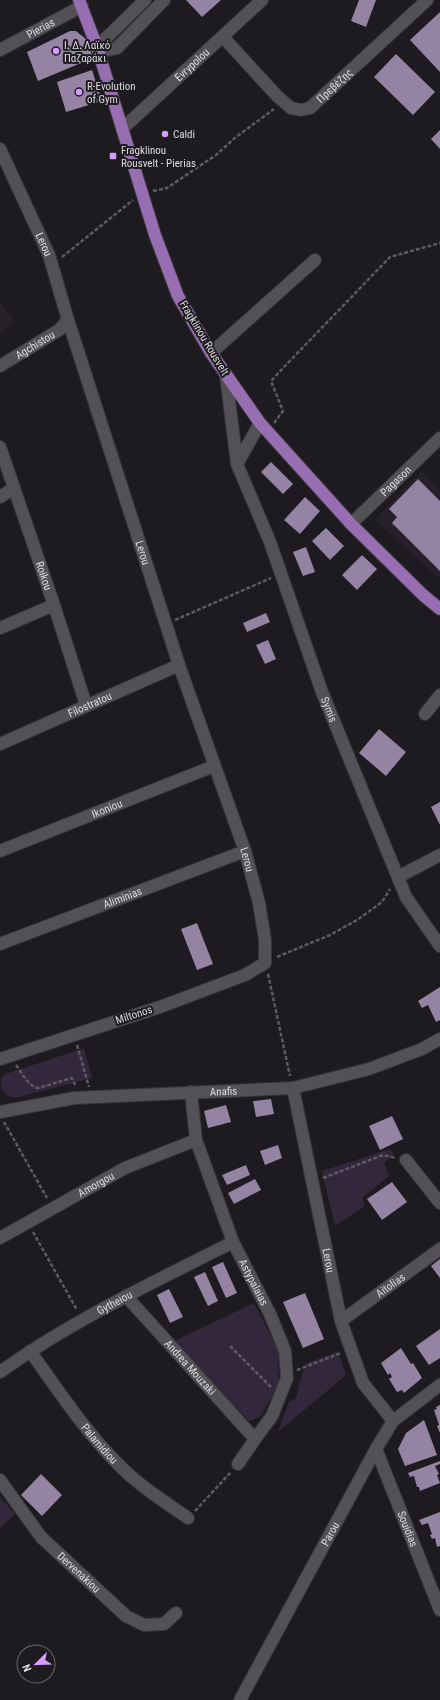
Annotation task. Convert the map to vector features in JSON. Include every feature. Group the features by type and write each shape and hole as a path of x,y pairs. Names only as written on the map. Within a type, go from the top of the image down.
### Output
{"main road":[{"name":"Fragklinou Rousvelt","path":"80,3 97,49 141,193 178,296 211,353 226,376 268,432 351,524 423,595 440,609"}],"street":[{"path":"97,49 144,0"},
{"path":"97,49 117,48 164,0"},
{"name":"Evrypolou","path":"122,129 262,0"},
{"name":"Πρεβέζης","path":"223,37 278,97 292,108 301,110 310,108 427,0"},
{"name":"Pierias","path":"0,50 80,3"},
{"name":"Lerou","path":"0,149 49,255 68,320 179,666 245,851 259,902 265,940 265,962"},
{"path":"211,353 315,260"},
{"name":"Agchistou","path":"0,366 59,330 68,320"},
{"name":"Symis","path":"226,376 238,464 270,542 322,692 406,897 440,946"},
{"path":"238,464 260,423"},
{"name":"Pagason","path":"351,524 440,438"},
{"name":"Roikou","path":"0,448 54,605 86,705"},
{"path":"0,497 14,488"},
{"path":"0,628 54,605"},
{"name":"Filostratou","path":"0,744 86,705 179,666"},
{"path":"424,714 440,695"},
{"name":"Ikoniou","path":"0,851 214,766"},
{"name":"Aliminias","path":"0,944 245,851"},
{"path":"398,877 440,855"},
{"name":"Miltonos","path":"0,1059 160,1007 244,975 265,962"},
{"name":"Anafis","path":"0,1112 74,1098 293,1088 369,1069 422,1049 440,1039"},
{"name":"Lerou","path":"293,1088 341,1321 363,1383 393,1421"},
{"name":"Astypalaias","path":"191,1092 196,1140 233,1242 270,1314 285,1351 287,1378 272,1416 238,1464"},
{"name":"Amorgou","path":"0,1238 27,1221 125,1168 196,1140"},
{"path":"406,1160 440,1203"},
{"name":"Gytheiou","path":"0,1372 30,1351 126,1296 233,1242"},
{"name":"Aitolias","path":"341,1321 440,1249"},
{"name":"Andrea Mouzaki","path":"126,1296 255,1438"},
{"name":"Palamidiou","path":"30,1351 83,1425 119,1465 158,1497 188,1518"},
{"name":"Parou","path":"240,1700 376,1449 393,1421 440,1386"},
{"name":"Souidias","path":"376,1449 440,1610"},
{"name":"Dervenakiou","path":"0,1480 41,1537 126,1616 144,1625 164,1624 176,1613"}],"path":[{"path":"59,260 141,193 167,188 216,155 236,137 275,108 278,97"},
{"path":"268,432 283,411 271,381 390,257 440,243"},
{"path":"166,624 281,574"},
{"path":"293,1088 265,962 330,935 357,920 382,902 398,877"},
{"path":"74,1035 92,1097"},
{"path":"16,1065 29,1083 34,1087 38,1088 72,1078 75,1085"},
{"path":"0,1115 52,1208"},
{"path":"312,1182 383,1155 406,1160"},
{"path":"27,1221 83,1320"},
{"path":"230,1346 280,1396"},
{"path":"286,1375 351,1349"},
{"path":"188,1518 238,1464"}],"shaded area":[{"path":"0,302 15,321 0,333"},
{"path":"421,471 440,490 440,579 375,520"},
{"path":"84,1048 92,1078 15,1098 8,1096 3,1091 1,1078 6,1074"},
{"path":"390,1149 394,1154 384,1163 389,1176 362,1198 365,1206 335,1226 322,1171"},
{"path":"254,1303 279,1352 278,1386 260,1417 249,1421 172,1342"},
{"path":"338,1351 346,1375 278,1432 289,1402 296,1398 305,1364"},
{"path":"0,1497 15,1514 0,1528"}],"building":[{"path":"186,0 221,0 202,17"},
{"path":"359,0 376,0 366,27 351,21"},
{"path":"440,12 440,72 410,40"},
{"path":"70,31 76,31 86,39 93,58 38,81 27,52"},
{"path":"396,54 435,92 413,115 374,77"},
{"name":"R-Evolution of Gym","path":"92,70 102,101 66,112 57,82"},
{"path":"440,130 440,149 431,139"},
{"path":"271,462 293,484 283,494 261,472"},
{"path":"418,479 440,501 440,571 392,523 397,517 389,509"},
{"path":"305,497 320,511 300,534 284,520"},
{"path":"326,528 344,546 330,560 312,541"},
{"path":"306,547 315,572 303,576 293,552"},
{"path":"362,555 377,569 357,590 342,575"},
{"path":"266,613 270,622 247,632 243,623"},
{"path":"268,640 276,659 265,664 256,645"},
{"path":"379,729 406,752 386,776 359,753"},
{"path":"440,802 440,825 431,807"},
{"path":"197,923 213,964 197,970 181,929"},
{"path":"440,987 440,1020 436,1022 428,1005 422,1008 418,1001"},
{"path":"271,1099 274,1114 256,1117 253,1101"},
{"path":"226,1105 231,1122 208,1128 204,1111"},
{"path":"392,1116 403,1139 380,1150 369,1126"},
{"path":"278,1145 282,1158 265,1165 260,1151"},
{"path":"246,1165 250,1175 227,1185 222,1175"},
{"path":"255,1179 261,1190 234,1204 228,1193"},
{"path":"392,1182 407,1202 382,1220 367,1199"},
{"path":"440,1259 440,1278 431,1266"},
{"path":"223,1262 237,1293 226,1298 212,1267"},
{"path":"205,1272 218,1301 208,1306 194,1277"},
{"path":"169,1289 183,1317 170,1323 157,1295"},
{"path":"305,1293 324,1339 303,1348 283,1302"},
{"path":"440,1329 440,1358 429,1365 416,1346"},
{"path":"401,1348 411,1364 413,1363 422,1378 404,1393 402,1390 397,1392 389,1379 392,1377 390,1373 388,1375 381,1363"},
{"path":"440,1405 440,1433 434,1410"},
{"path":"424,1420 437,1455 405,1466 398,1449 406,1433"},
{"path":"440,1461 440,1464 435,1466 439,1474 437,1475 440,1483 420,1491 419,1487 417,1487 414,1476 410,1477 408,1473"},
{"path":"41,1474 62,1495 42,1516 21,1495"},
{"path":"440,1512 440,1546 437,1547 435,1538 432,1539 430,1535 432,1534 428,1523 422,1525 419,1520"}],"place":[{"name":"Ι. Δ. Λαϊκό Παζαράκι","path":"56,51"},
{"name":"R-Evolution of Gym","path":"79,92"},
{"name":"Caldi","path":"165,134"},
{"name":"Fragklinou Rousvelt - Pierias","path":"113,156"}]}
